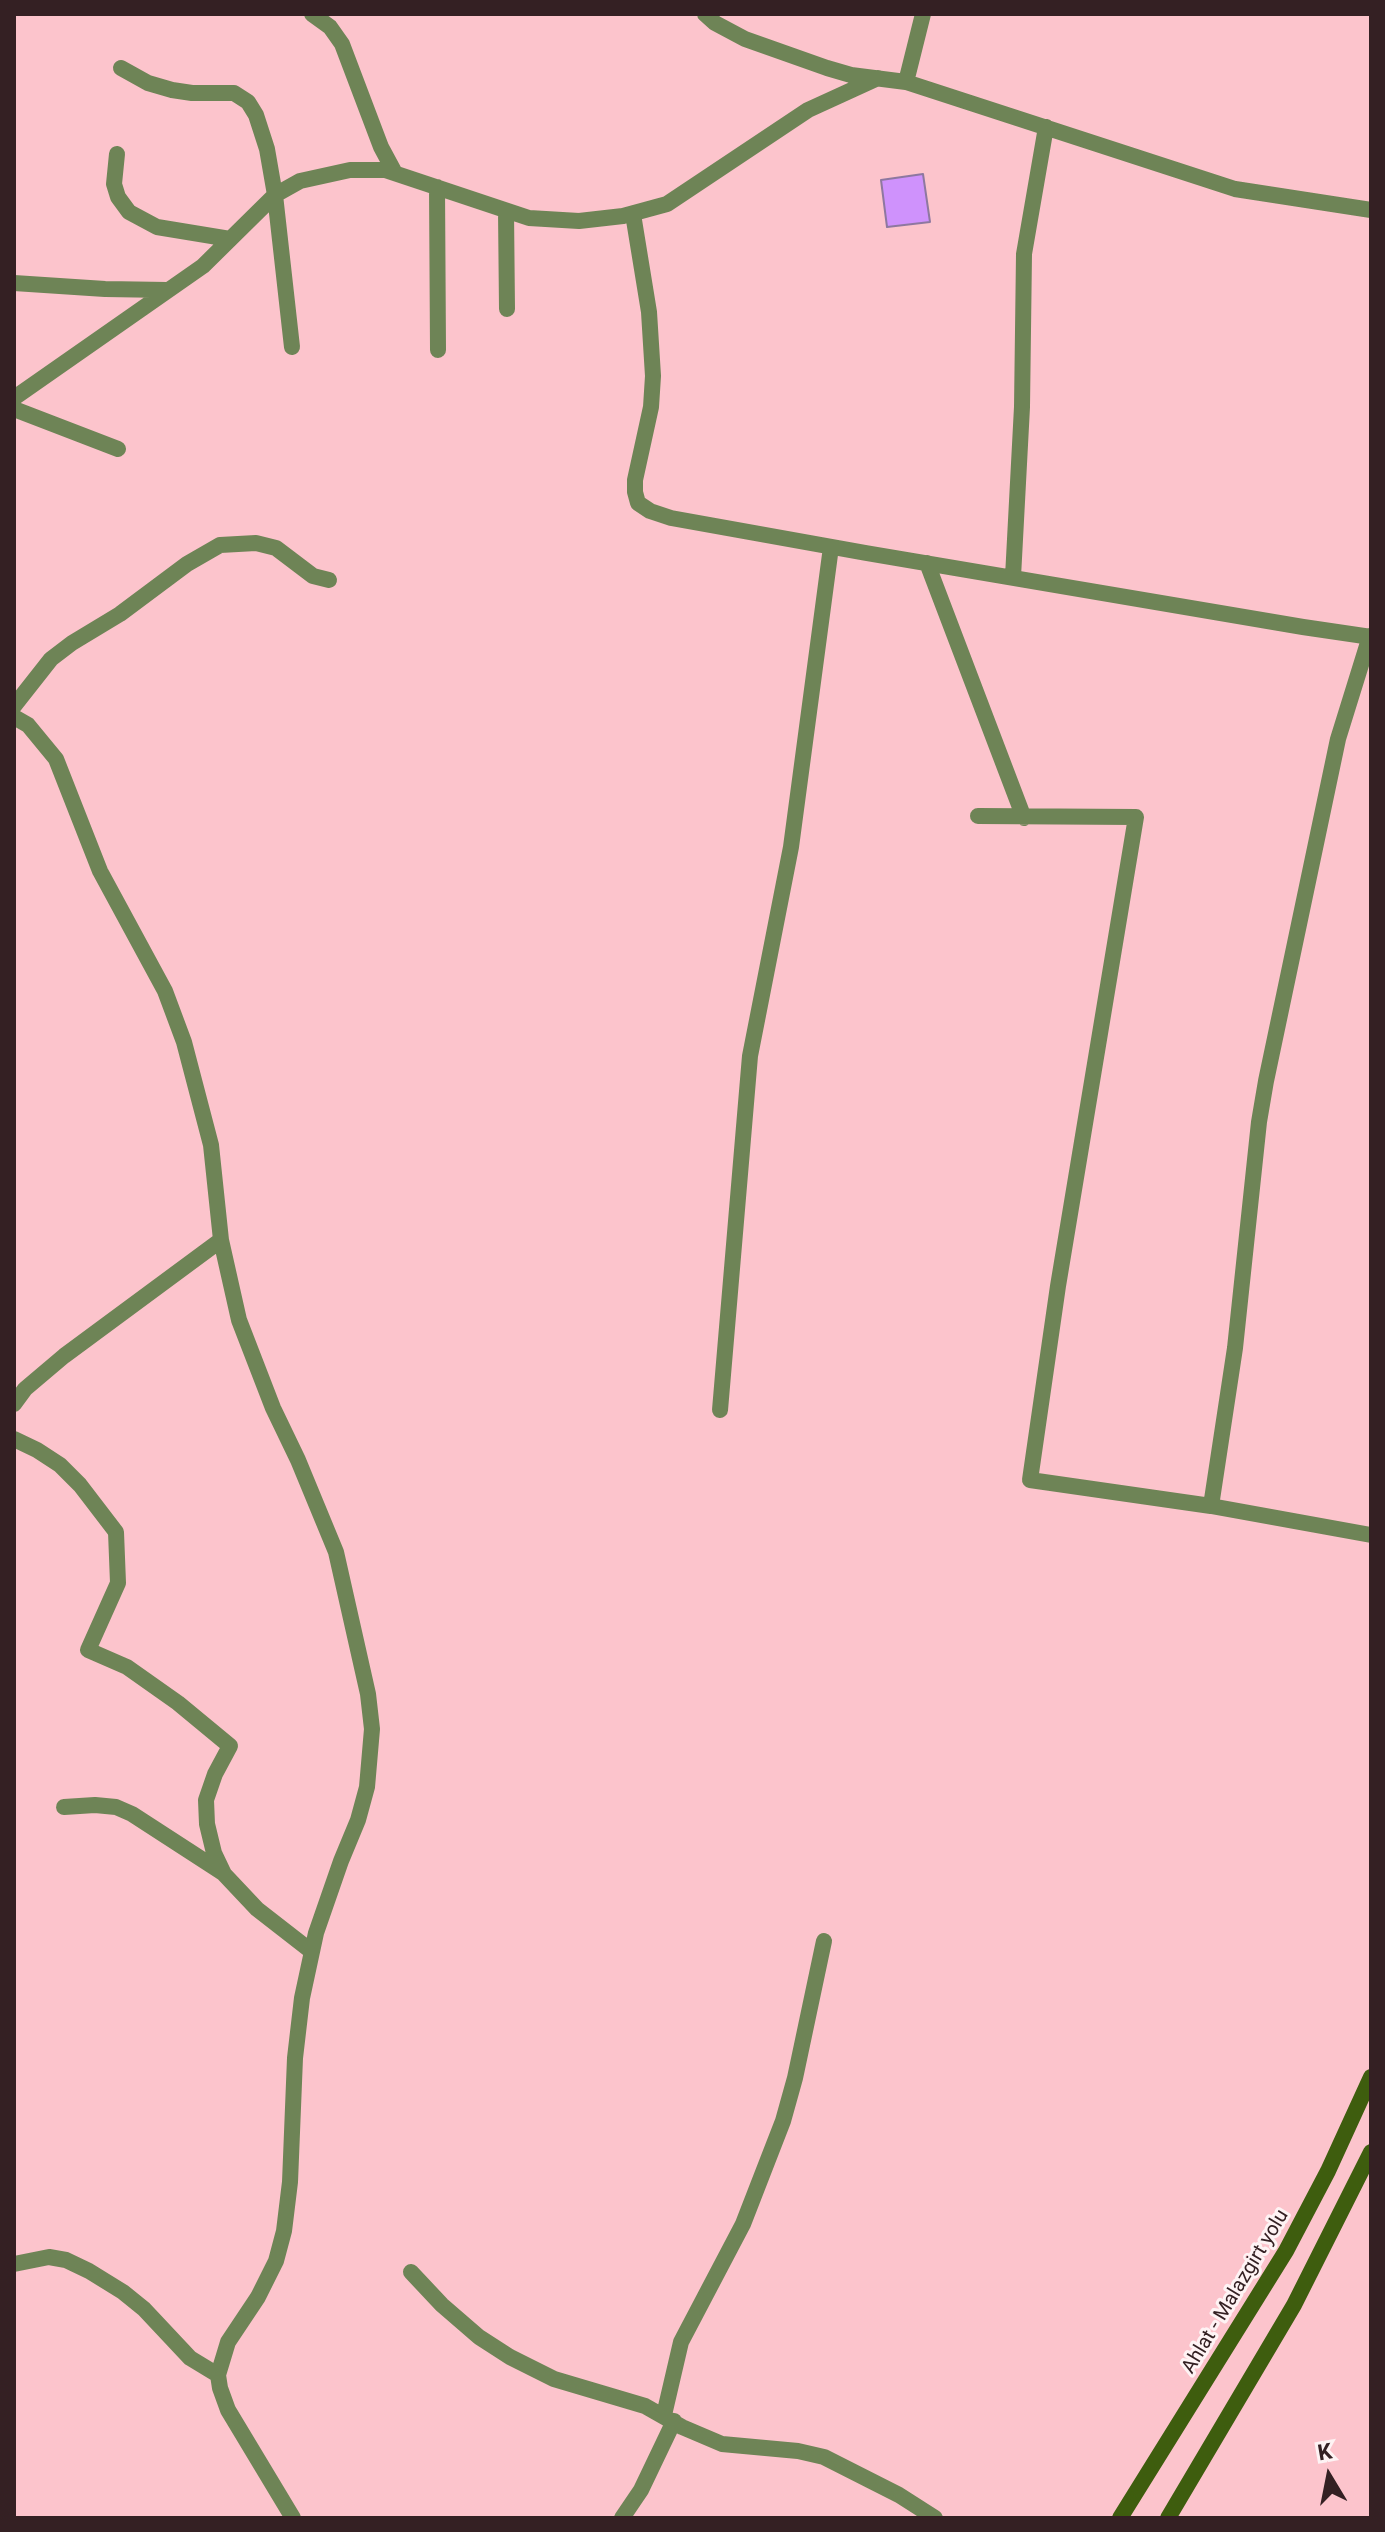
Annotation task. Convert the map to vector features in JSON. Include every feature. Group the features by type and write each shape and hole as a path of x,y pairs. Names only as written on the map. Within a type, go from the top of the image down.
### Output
{"main road":[{"name":"Ahlat - Malazgirt yolu","path":"1120,2518 1286,2251 1328,2171 1371,2077"},
{"path":"1168,2518 1294,2305 1371,2152"}],"street":[{"path":"312,14 330,27 342,44 376,134 395,173"},
{"path":"705,14 745,39 827,68 906,82 1235,189 1371,210"},
{"path":"906,82 923,14"},
{"path":"121,68 148,83 172,90 234,93 242,97 256,115 275,195 292,347"},
{"path":"14,398 203,266 275,195 300,181 350,170 385,170 529,218 553,222 579,221 633,214 667,204 808,110 878,78"},
{"path":"1013,577 1022,407 1024,254 1046,127"},
{"path":"117,154 114,184 118,197 129,212 157,227 230,239"},
{"path":"437,187 438,350"},
{"path":"506,211 507,309"},
{"path":"633,214 649,312 653,376 651,407 635,480 638,503 650,511 671,518 831,547 1370,636 1338,739 1268,1067 1259,1122 1235,1348 1211,1506"},
{"path":"14,283 168,290"},
{"path":"14,409 118,449"},
{"path":"14,706 51,659 120,614 195,558 220,545 256,543 276,548 313,576 329,580"},
{"path":"720,1410 750,1056 791,847 831,547"},
{"path":"927,563 1024,818"},
{"path":"14,717 28,725 56,759 100,871 173,1010 211,1145 221,1240 239,1320 336,1552 368,1694 372,1729 367,1787 311,1951 299,2019 290,2182 284,2231 276,2261 258,2297 228,2342 218,2375 228,2410 293,2518"},
{"path":"978,816 1136,817 1058,1286 1030,1480 1211,1506 1371,1535"},
{"path":"14,1404 25,1389 64,1356 221,1240"},
{"path":"14,1439 60,1465 80,1485 116,1532 118,1583 88,1650 127,1667 178,1703 230,1746 206,1800 209,1839 224,1874"},
{"path":"64,1807 116,1807 132,1814 224,1874 274,1924 311,1951"},
{"path":"622,2518 641,2490 669,2418 681,2342 743,2224 783,2121 824,1941"},
{"path":"14,2264 49,2257 66,2260 89,2271 134,2301 190,2358 218,2375"},
{"path":"411,2272 461,2321 510,2357 554,2379 645,2406 722,2444 798,2451 824,2457 899,2495 935,2518"}],"building":[{"path":"923,174 930,222 887,227 881,180"}]}
